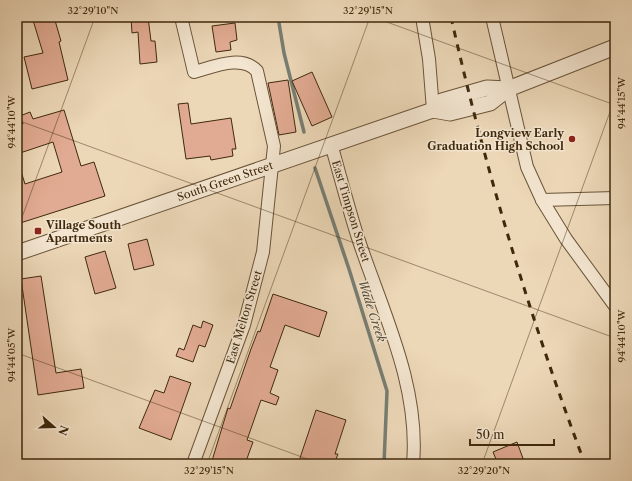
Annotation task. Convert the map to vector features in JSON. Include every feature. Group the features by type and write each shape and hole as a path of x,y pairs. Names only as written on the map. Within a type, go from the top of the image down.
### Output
{"street":[{"name":"East Melton Street","path":"181,17 194,72 238,62 250,65 257,71 274,146 274,164 263,252 254,292 244,325 193,464"},
{"path":"422,17 429,59 433,110"},
{"path":"492,17 525,160 542,200 566,240 615,306"},
{"name":"South Green Street","path":"17,253 433,110 450,113 490,103 508,89 615,47"},
{"name":"East Timpson Street","path":"331,144 358,237 409,393 414,428 413,464"},
{"path":"542,200 615,198"}],"building":[{"path":"32,17 54,17 61,41 59,42 68,80 32,89 24,57 43,53"},
{"path":"131,17 148,17 151,41 155,41 157,62 140,64 138,32 132,33"},
{"path":"235,23 237,40 230,42 231,50 216,52 212,26"},
{"path":"312,72 332,117 312,126 292,81"},
{"path":"288,80 296,132 279,135 268,83"},
{"path":"188,103 191,124 231,118 236,149 232,149 233,156 211,160 210,156 186,159 178,104"},
{"path":"64,110 81,166 94,162 105,196 17,224 17,166 19,165 25,184 62,172 53,142 17,154 17,125 23,124 20,116 30,112 33,119"},
{"path":"147,239 154,265 134,270 128,244"},
{"path":"105,251 116,288 95,294 85,257"},
{"path":"41,276 56,373 81,369 84,388 38,395 21,279"},
{"path":"273,294 327,312 319,337 285,325 270,367 278,370 270,393 279,397 276,405 261,400 247,440 253,442 245,464 211,464 228,408 230,409 251,349 258,331 260,332"},
{"path":"203,321 213,325 205,347 199,345 193,362 176,356 179,348 184,350 193,325 201,328"},
{"path":"170,376 191,383 171,440 139,428 155,390 164,393"},
{"path":"316,410 346,420 335,454 338,454 334,464 298,464"},
{"path":"517,442 525,464 498,464 493,452"}],"waterway":[{"name":"Wade Creek","path":"278,17 284,53 304,132"},
{"name":"Wade Creek","path":"315,168 349,269 387,391 384,464"}],"railway":[{"path":"451,17 464,74 510,243 546,354 585,464"}],"place":[{"name":"Longview Early Graduation High School","path":"572,139"},
{"name":"Village South Apartments","path":"38,231"}]}
